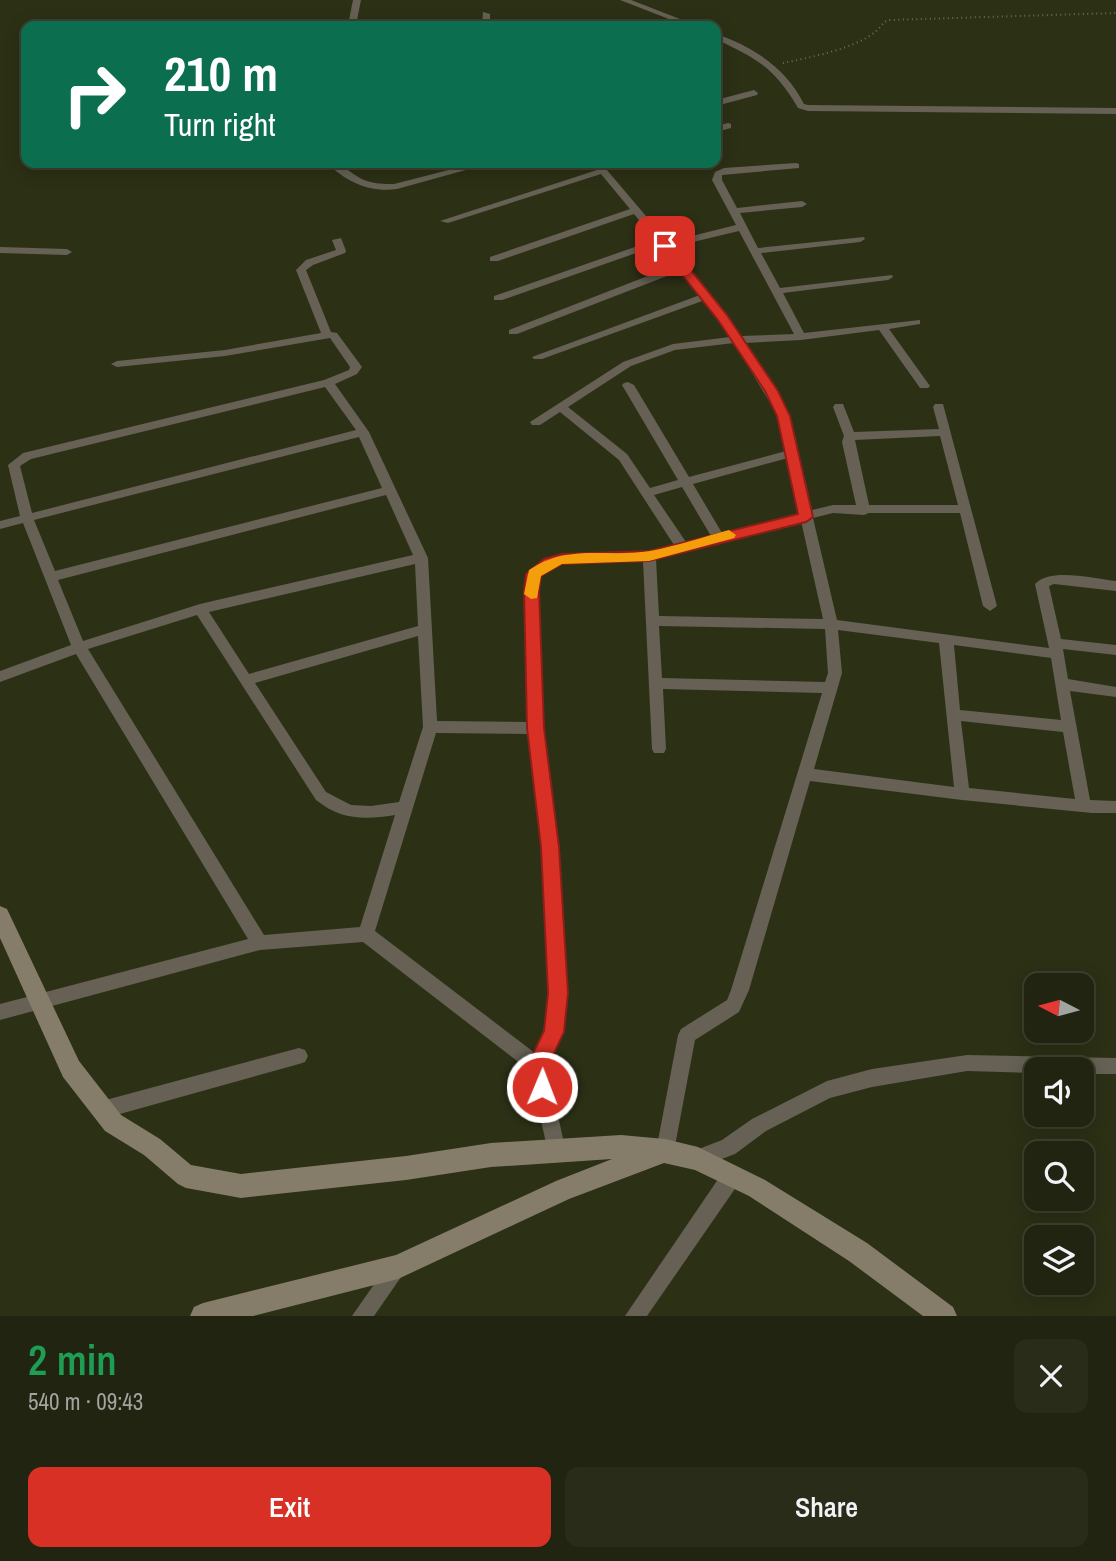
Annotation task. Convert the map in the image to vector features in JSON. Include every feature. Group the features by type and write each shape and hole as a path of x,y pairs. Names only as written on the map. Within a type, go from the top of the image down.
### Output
{"main road":[{"path":"0,915 71,1069 113,1123 152,1147 186,1176 242,1186 406,1168 491,1155 621,1147 664,1151 698,1159 757,1188 818,1225 944,1316"},
{"path":"203,1316 398,1267 564,1189 664,1151"}],"street":[{"path":"353,20 357,0"},
{"path":"624,0 681,21"},
{"path":"486,14 486,21"},
{"path":"721,39 771,66 787,78 796,91 801,106 1116,111"},
{"path":"721,102 754,93"},
{"path":"721,128 728,126"},
{"path":"796,166 718,174 717,180 802,337"},
{"path":"340,168 370,187 379,188 394,187 467,168"},
{"path":"445,221 596,168"},
{"path":"600,168 707,296 771,391 784,416 831,624 835,673 733,1006 687,1035 664,1151"},
{"path":"733,211 803,204"},
{"path":"494,259 637,210"},
{"path":"498,298 664,244 742,227"},
{"path":"755,251 860,239"},
{"path":"327,335 301,270 310,261 341,251 337,240"},
{"path":"0,250 67,253"},
{"path":"513,332 681,267"},
{"path":"777,291 888,277"},
{"path":"538,357 707,296"},
{"path":"536,422 627,363 652,353 702,342 802,337 916,322"},
{"path":"882,326 924,386"},
{"path":"117,364 225,353 334,335 356,368 353,372 328,383 20,459 13,469 27,519 79,647 260,943"},
{"path":"328,383 363,432 421,558 430,727 366,934"},
{"path":"628,385 718,537"},
{"path":"560,406 623,457 683,548"},
{"path":"839,407 850,436 848,442 864,511"},
{"path":"939,407 990,606"},
{"path":"0,525 363,432"},
{"path":"850,436 944,432"},
{"path":"647,493 793,453"},
{"path":"51,577 389,489"},
{"path":"557,1152 538,1066 554,1032 558,993 550,847 535,728 531,590 534,574 550,563 562,559 649,556 833,509 965,509"},
{"path":"649,556 659,748"},
{"path":"0,677 79,647 200,609 421,558"},
{"path":"1086,806 1083,803 1063,684 1042,589 1046,580 1116,586"},
{"path":"200,609 321,796 336,809 362,813 406,807"},
{"path":"654,621 831,624 946,639 1116,650"},
{"path":"246,680 425,629"},
{"path":"946,639 961,794"},
{"path":"657,683 829,688"},
{"path":"1063,684 1116,692"},
{"path":"954,715 1071,727"},
{"path":"430,727 535,728"},
{"path":"804,774 961,794 1116,807"},
{"path":"0,1012 260,943 366,934 538,1066"},
{"path":"102,1110 299,1056"},
{"path":"698,1159 729,1147 759,1125 827,1090 872,1078 967,1063 1116,1066"},
{"path":"635,1316 732,1176"},
{"path":"362,1316 398,1267"}],"path":[{"path":"771,66 821,55 877,34 884,22 890,20 1116,13"}],"slow traffic":[{"path":"531,594 534,574 550,563 562,559 649,556 729,535"}],"route":[{"path":"542,1087 538,1066 554,1032 558,993 550,847 535,728 531,590 534,574 550,563 562,559 649,556 806,517 784,416 771,391 707,296 665,246"}]}
